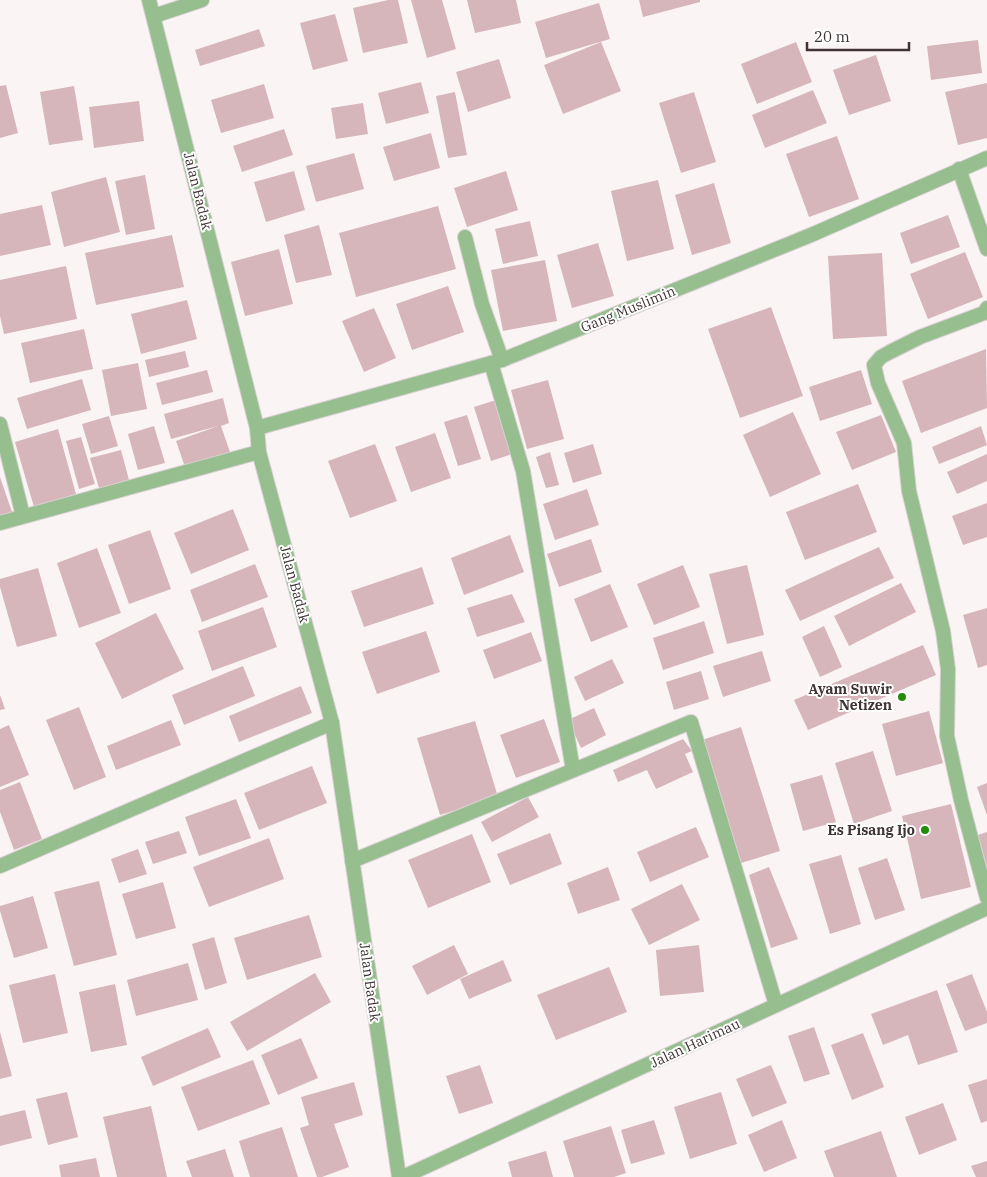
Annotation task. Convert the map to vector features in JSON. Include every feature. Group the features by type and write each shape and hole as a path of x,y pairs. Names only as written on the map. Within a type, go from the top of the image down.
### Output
{"street":[{"name":"Jalan Badak","path":"148,0 154,16 257,428 259,452 332,723 399,1177"},
{"path":"154,16 202,0"},
{"name":"Gang Muslimin","path":"257,428 497,361 811,235 958,169 987,158"},
{"path":"958,169 987,249"},
{"path":"465,237 523,471 573,770"},
{"path":"987,308 984,313 920,337 890,352 881,357 874,365 878,383 904,443 909,490 948,669 947,736 960,800 987,898"},
{"path":"0,424 23,516"},
{"path":"0,523 259,452"},
{"path":"352,861 691,722 776,1005"},
{"path":"0,866 332,723"},
{"name":"Jalan Harimau","path":"403,1177 987,908"}],"building":[{"path":"388,0 398,0 408,43 363,53 353,8"},
{"path":"411,0 442,0 456,49 427,58"},
{"path":"467,0 516,0 521,23 475,33"},
{"path":"639,0 700,0 700,2 643,17"},
{"path":"599,3 610,39 546,58 535,22"},
{"path":"335,14 348,61 313,70 300,23"},
{"path":"259,29 265,46 200,66 195,50"},
{"path":"978,40 982,73 931,80 927,46"},
{"path":"601,42 621,91 563,114 544,65"},
{"path":"796,42 812,82 757,104 741,64"},
{"path":"876,55 891,101 849,115 833,70"},
{"path":"499,59 511,98 468,112 456,72"},
{"path":"421,82 429,113 386,124 378,93"},
{"path":"987,83 987,138 958,145 945,92"},
{"path":"264,84 274,118 221,133 211,100"},
{"path":"6,85 18,133 0,138 0,86"},
{"path":"74,86 83,140 49,145 40,92"},
{"path":"813,90 827,123 765,148 752,115"},
{"path":"455,92 467,155 448,158 436,96"},
{"path":"694,92 716,162 681,173 659,103"},
{"path":"139,101 144,141 94,148 89,107"},
{"path":"363,103 368,134 336,139 331,108"},
{"path":"284,129 293,155 242,172 233,146"},
{"path":"431,133 440,168 394,181 383,147"},
{"path":"837,136 859,199 809,217 786,154"},
{"path":"354,153 364,189 316,202 306,166"},
{"path":"294,171 305,210 266,222 254,182"},
{"path":"506,171 518,210 467,227 454,188"},
{"path":"145,175 155,229 126,235 115,181"},
{"path":"106,177 120,232 64,247 51,192"},
{"path":"658,180 674,249 627,261 611,191"},
{"path":"714,183 731,243 692,255 675,195"},
{"path":"42,205 51,245 0,256 0,214"},
{"path":"438,206 456,269 356,297 339,233"},
{"path":"948,215 960,247 911,264 900,233"},
{"path":"530,221 538,256 503,264 495,229"},
{"path":"319,225 332,275 296,283 284,235"},
{"path":"172,235 184,287 96,305 85,253"},
{"path":"598,243 614,296 572,308 557,255"},
{"path":"279,249 293,304 245,316 231,262"},
{"path":"965,252 983,297 928,319 910,274"},
{"path":"882,253 887,336 833,339 828,256"},
{"path":"545,260 557,321 503,331 491,270"},
{"path":"66,266 77,319 4,334 0,316 0,280"},
{"path":"448,286 464,332 412,350 396,304"},
{"path":"187,300 197,339 141,354 131,314"},
{"path":"771,307 803,396 740,418 708,329"},
{"path":"374,308 396,358 364,372 342,321"},
{"path":"84,329 93,369 30,383 21,343"},
{"path":"986,349 987,408 921,433 902,381"},
{"path":"185,351 189,367 149,377 145,360"},
{"path":"138,363 147,409 111,416 102,370"},
{"path":"207,370 213,392 162,405 156,383"},
{"path":"861,370 872,404 820,421 809,387"},
{"path":"82,379 91,410 27,429 17,398"},
{"path":"548,380 564,439 527,449 511,390"},
{"path":"223,398 229,423 221,426 231,455 186,470 176,441 218,426 171,439 164,414"},
{"path":"496,400 512,454 491,461 474,407"},
{"path":"793,412 821,474 770,497 743,435"},
{"path":"467,415 481,459 458,466 444,422"},
{"path":"881,415 896,452 852,470 836,432"},
{"path":"109,416 118,446 91,454 82,424"},
{"path":"154,426 165,463 138,470 128,434"},
{"path":"981,426 987,445 939,464 932,447"},
{"path":"58,429 76,494 34,507 15,442"},
{"path":"435,433 451,478 411,492 395,447"},
{"path":"81,437 95,484 79,489 66,441"},
{"path":"375,444 397,501 350,518 328,461"},
{"path":"593,444 602,474 573,483 564,453"},
{"path":"121,450 129,480 99,488 90,458"},
{"path":"550,452 559,485 546,488 536,457"},
{"path":"987,454 987,481 957,494 947,472"},
{"path":"0,477 12,512 0,516"},
{"path":"858,484 877,532 805,560 786,512"},
{"path":"587,489 599,525 555,540 543,504"},
{"path":"987,503 987,537 963,545 952,516"},
{"path":"233,509 249,550 191,574 174,533"},
{"path":"150,530 171,589 129,604 108,545"},
{"path":"510,535 524,572 464,595 451,558"},
{"path":"591,539 602,572 559,587 547,554"},
{"path":"879,547 894,578 800,621 785,590"},
{"path":"97,548 121,613 79,628 57,563"},
{"path":"255,564 268,597 202,622 190,590"},
{"path":"683,565 700,607 654,625 637,584"},
{"path":"747,565 764,635 727,644 709,574"},
{"path":"422,567 434,604 364,627 351,591"},
{"path":"38,568 57,636 17,647 0,587 0,579"},
{"path":"901,583 916,612 849,646 834,616"},
{"path":"610,584 628,627 591,642 574,599"},
{"path":"512,594 525,622 477,637 467,608"},
{"path":"263,607 277,647 212,671 198,631"},
{"path":"987,608 987,665 978,668 963,615"},
{"path":"156,613 184,669 122,699 95,643"},
{"path":"704,621 714,653 663,670 653,638"},
{"path":"824,626 842,667 820,677 802,637"},
{"path":"426,631 440,672 377,694 362,652"},
{"path":"531,632 542,661 494,679 483,650"},
{"path":"923,645 936,675 808,730 794,700"},
{"path":"762,651 771,681 723,697 713,666"},
{"path":"612,659 624,683 585,701 574,677"},
{"path":"243,666 255,696 184,725 172,695"},
{"path":"701,671 709,699 674,710 666,682"},
{"path":"301,686 312,713 239,742 229,716"},
{"path":"0,695 5,709 0,710"},
{"path":"79,707 106,777 74,790 46,720"},
{"path":"594,708 606,735 581,748 568,720"},
{"path":"929,711 943,763 896,776 882,724"},
{"path":"544,719 560,762 516,778 500,735"},
{"path":"171,720 181,745 116,770 107,746"},
{"path":"475,721 498,797 440,815 417,738"},
{"path":"9,725 29,775 0,787 0,729"},
{"path":"741,727 780,851 741,863 702,740"},
{"path":"683,739 692,751 685,754 693,772 656,789 647,770 618,782 613,770"},
{"path":"873,751 892,811 854,824 835,763"},
{"path":"312,766 327,803 259,830 244,793"},
{"path":"822,775 836,822 803,831 790,784"},
{"path":"20,782 42,839 14,850 0,812 0,790"},
{"path":"987,783 987,815 977,787"},
{"path":"528,797 539,817 492,842 481,822"},
{"path":"236,799 251,838 199,856 185,817"},
{"path":"951,804 971,887 921,899 902,816"},
{"path":"696,827 709,857 650,882 637,852"},
{"path":"179,831 187,853 153,864 145,842"},
{"path":"987,832 987,883 972,837"},
{"path":"550,833 562,864 510,885 497,854"},
{"path":"472,834 491,882 428,908 408,860"},
{"path":"269,838 284,879 209,907 193,867"},
{"path":"138,849 147,874 119,883 111,859"},
{"path":"841,855 861,924 830,934 809,864"},
{"path":"887,858 905,910 875,920 858,868"},
{"path":"608,867 620,900 578,914 567,883"},
{"path":"769,867 798,939 771,948 749,875"},
{"path":"99,881 117,955 74,966 54,892"},
{"path":"163,882 176,928 136,939 122,894"},
{"path":"682,884 700,920 649,945 631,909"},
{"path":"33,896 48,948 14,958 0,906"},
{"path":"309,915 322,957 247,980 234,938"},
{"path":"214,937 227,983 205,990 192,944"},
{"path":"454,945 468,974 427,995 412,966"},
{"path":"699,945 704,992 660,996 656,950"},
{"path":"503,960 512,981 469,999 460,979"},
{"path":"188,963 198,1000 136,1016 127,980"},
{"path":"609,967 627,1012 556,1040 537,995"},
{"path":"315,973 331,1002 247,1051 230,1022"},
{"path":"55,974 68,1033 23,1043 9,985"},
{"path":"972,974 987,1012 987,1023 965,1031 946,984"},
{"path":"115,984 127,1045 91,1052 79,992"},
{"path":"937,990 958,1052 918,1065 908,1035 883,1045 871,1014"},
{"path":"814,1027 830,1074 804,1082 788,1036"},
{"path":"208,1028 221,1057 153,1086 141,1057"},
{"path":"0,1032 12,1076 0,1079"},
{"path":"863,1033 884,1087 852,1100 831,1045"},
{"path":"301,1038 318,1078 278,1095 261,1055"},
{"path":"253,1060 270,1104 198,1131 181,1087"},
{"path":"480,1065 493,1103 459,1114 446,1076"},
{"path":"771,1065 787,1103 752,1117 736,1079"},
{"path":"987,1079 987,1121 981,1123 968,1085"},
{"path":"354,1082 363,1115 334,1124 349,1167 317,1177 300,1128 309,1125 301,1097"},
{"path":"67,1092 78,1137 48,1145 36,1099"},
{"path":"721,1092 737,1144 690,1159 674,1107"},
{"path":"943,1103 957,1140 919,1155 905,1117"},
{"path":"151,1106 167,1177 117,1177 103,1117"},
{"path":"25,1110 32,1138 0,1146 0,1116"},
{"path":"654,1120 665,1154 631,1164 621,1130"},
{"path":"782,1120 797,1158 764,1172 748,1135"},
{"path":"611,1126 626,1173 614,1177 574,1177 563,1141"},
{"path":"282,1127 298,1177 250,1177 239,1141"},
{"path":"881,1131 897,1177 834,1177 824,1151"},
{"path":"225,1149 234,1177 192,1177 186,1161"},
{"path":"546,1151 553,1177 512,1177 508,1162"},
{"path":"96,1158 100,1177 61,1177 59,1165"},
{"path":"987,1161 987,1177 976,1177 971,1166"}],"place":[{"name":"Ayam Suwir Netizen","path":"902,697"},
{"name":"Es Pisang Ijo","path":"925,830"}]}
